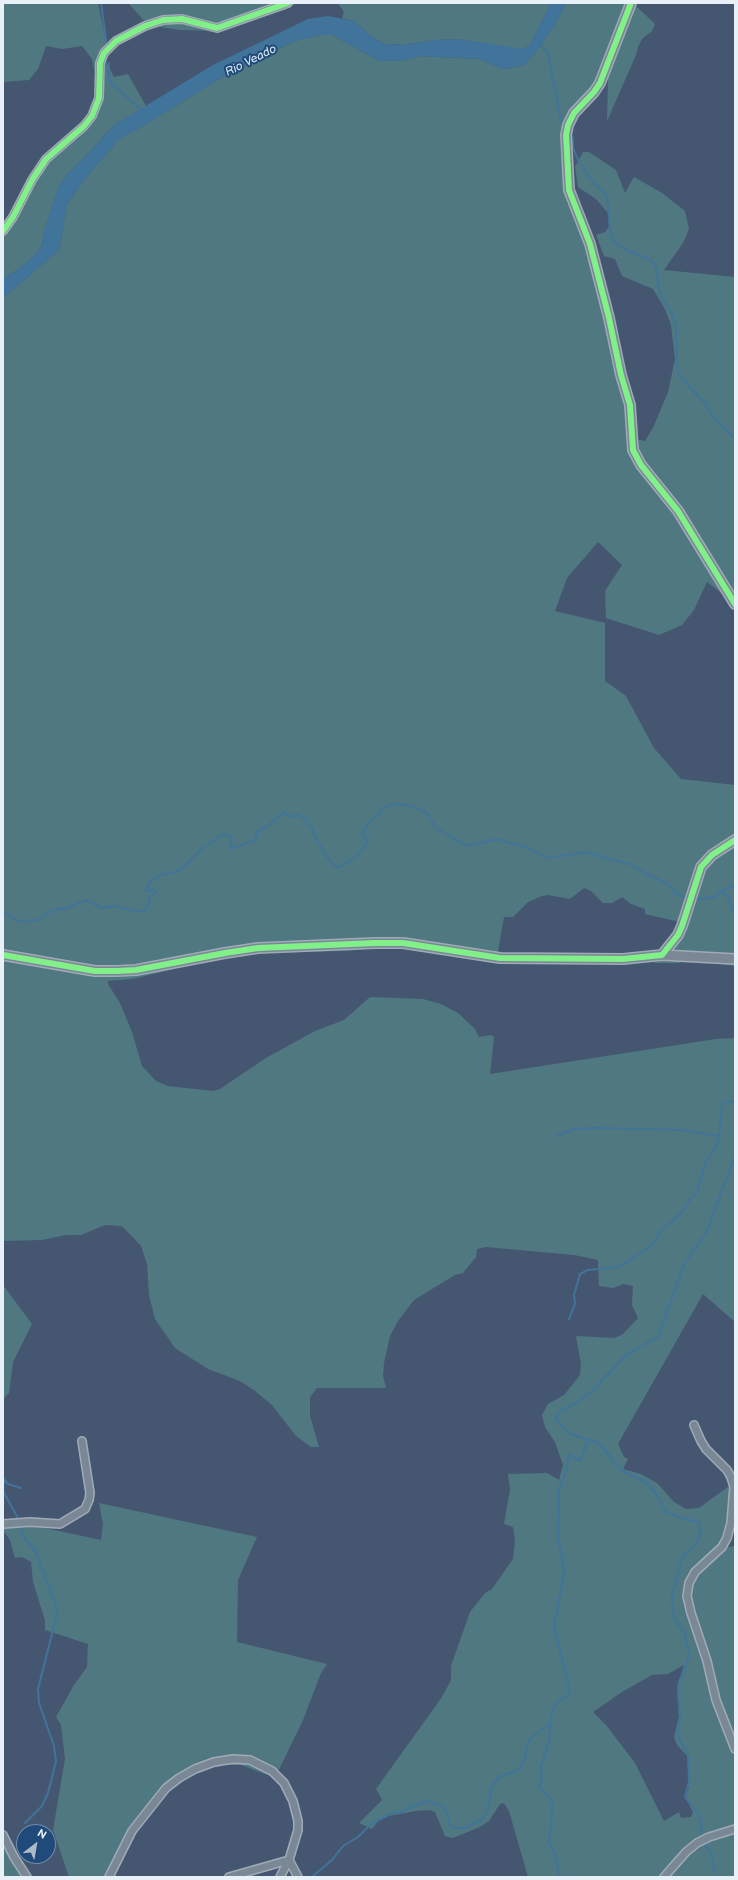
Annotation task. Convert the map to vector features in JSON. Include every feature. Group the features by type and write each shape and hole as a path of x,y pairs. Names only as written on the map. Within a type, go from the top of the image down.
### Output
{"street":[{"path":"3,231 13,217 32,180 46,159 84,126 92,116 99,98 100,63 104,53 116,41 138,29 163,20 182,19 217,28 288,3"},
{"path":"631,3 600,82 594,92 574,113 568,125 566,135 569,190 590,244 609,318 621,375 630,405 633,450 641,465 678,511 735,604"},
{"path":"662,955 678,935 682,926 701,867 712,855 735,840"},
{"path":"3,955 96,971 136,970 258,948 382,943 411,944 500,958 623,959 662,955 735,959"},
{"path":"694,1425 701,1441 731,1477 734,1487 731,1523 727,1538 722,1547 695,1572 689,1583 687,1596 707,1661 718,1706 735,1750"},
{"path":"3,1524 30,1522 60,1524 84,1509 89,1500 90,1493 82,1441"},
{"path":"109,1877 132,1831 166,1788 179,1778 195,1769 214,1762 233,1758 250,1760 272,1771 280,1778 289,1792 298,1821 298,1830 289,1860 280,1877"},
{"path":"664,1877 686,1852 697,1843 709,1837 735,1829"},
{"path":"3,1835 14,1857 27,1877"},
{"path":"229,1877 289,1860"},
{"path":"289,1860 298,1877"}],"green space":[{"path":"3,3 98,3 109,55 106,61 114,77 128,74 146,106 114,125 67,175 59,186 44,231 42,245 37,253 26,264 3,279 3,227 12,217 33,173 86,123 94,108 97,85 92,59 82,46 62,49 46,46 38,69 29,80 3,82"},
{"path":"128,3 297,3 284,10 223,31 180,30 148,25"},
{"path":"338,3 551,3 530,45 524,49 519,49 457,39 436,40 403,45 385,44 372,37 354,21 342,18 344,12"},
{"path":"566,3 636,3 635,5 655,24 652,31 642,39 638,47 636,55 607,121 608,78 567,128 565,174 567,203 579,224 589,249 625,387 637,418 635,439 645,441 653,428 668,392 675,359 671,325 665,309 653,289 622,276 615,259 604,256 596,235 605,232 609,227 608,213 596,199 578,187 575,167 583,152 589,152 616,170 625,193 634,177 662,193 685,211 689,229 683,243 664,270 735,277 735,592 729,599 707,582 694,610 682,625 659,635 606,618 605,591 622,565 598,542 567,578 555,611 605,623 605,681 626,696 654,748 681,779 735,785 735,966 680,958 680,963 654,963 664,950 680,922 645,914 645,909 631,904 622,897 612,903 603,903 591,891 584,888 570,899 548,895 542,896 528,902 513,917 504,917 496,963 405,949 378,948 347,951 258,953 205,962 132,979 108,981 108,984 120,1003 132,1032 142,1066 156,1081 168,1086 213,1091 220,1089 266,1058 315,1031 344,1020 370,997 423,999 441,1004 458,1013 475,1029 479,1037 491,1035 494,1037 490,1074 716,1039 735,1038 735,1322 703,1294 618,1444 624,1457 628,1459 623,1469 641,1474 657,1483 674,1502 686,1509 699,1508 732,1484 727,1547 735,1546 735,1877 528,1877 509,1811 504,1803 500,1804 489,1821 480,1827 453,1838 445,1836 435,1812 431,1810 389,1816 379,1820 372,1829 359,1823 382,1800 376,1789 442,1697 451,1680 451,1666 470,1612 485,1593 492,1589 513,1559 515,1541 513,1527 504,1524 510,1490 508,1474 547,1473 559,1480 563,1465 555,1442 545,1427 542,1415 548,1404 564,1395 580,1375 581,1364 576,1336 614,1338 622,1335 638,1318 632,1305 633,1286 623,1284 613,1288 599,1286 598,1260 574,1255 486,1247 477,1249 476,1257 463,1273 455,1275 414,1300 398,1321 390,1336 384,1363 383,1376 386,1388 317,1388 310,1397 310,1416 319,1447 311,1447 296,1436 272,1405 255,1391 240,1381 208,1369 175,1348 155,1319 149,1295 147,1264 141,1246 121,1226 105,1225 81,1235 66,1235 42,1240 3,1241 3,298 58,251 66,207 83,181 120,138 138,129 223,77 295,41 320,35 332,35 380,61 406,60 420,56 479,59 503,69 524,65 535,53 555,25","holes":["684,1665 677,1687 679,1716 674,1737 677,1745 689,1758 689,1786 686,1799 693,1812 691,1817 681,1818 679,1812 664,1821 635,1763 606,1725 593,1712 622,1692 652,1675 668,1674"]},
{"path":"3,1285 32,1324 13,1362 9,1393 3,1399"},
{"path":"99,1503 257,1537 238,1580 237,1642 327,1664 321,1673 303,1720 275,1778 241,1765 215,1765 196,1772 166,1789 143,1817 109,1877 69,1877 56,1839 56,1824 54,1824 65,1759 61,1725 56,1717 74,1685 87,1667 88,1644 45,1630 45,1620 33,1582 31,1562 22,1557 15,1558 10,1540 3,1530 3,1519 101,1540 103,1524"},
{"path":"3,1843 6,1851 25,1877 3,1877"}],"water":[{"name":"Rio Veado","path":"551,3 566,3 555,25 535,53 524,65 503,69 479,59 420,56 406,60 380,61 332,35 320,35 295,41 223,77 138,129 120,138 83,181 66,207 58,251 3,298 3,279 26,264 37,253 42,245 44,231 59,186 67,175 114,125 213,65 308,19 328,16 354,21 372,37 385,44 403,45 436,40 457,39 524,49 530,45"}],"waterway":[{"path":"101,3 107,47"},
{"path":"540,45 548,53 561,121 565,127"},
{"path":"109,63 109,76 111,83 141,110"},
{"path":"570,131 573,139 573,148 579,162 594,183 607,195 610,230 613,241 626,250 651,260 656,268 660,295 671,312 676,326 677,369 679,376 704,402 714,418 735,438"},
{"path":"3,912 16,920 25,922 38,920 53,910 67,908 86,900 102,908 115,906 129,910 144,911 148,906 149,898 156,892 154,889 149,891 146,890 151,881 163,874 172,873 183,868 204,847 222,835 228,835 232,838 231,849 255,840 257,832 268,826 283,812 290,817 298,815 304,818 306,823 312,828 315,837 327,857 339,868 356,857 364,848 368,838 363,837 362,834 368,824 377,816 382,808 393,804 411,806 424,811 429,816 436,828 467,846 497,839 528,848 547,858 587,852 630,864 646,874 664,882 670,886 675,893 688,899"},
{"path":"692,900 715,897 721,891 735,885"},
{"path":"721,891 727,896 735,914"},
{"path":"569,1319 575,1304 574,1295 580,1274 588,1270 617,1267 630,1260 653,1244 661,1230 684,1210 690,1199 697,1193 705,1163 714,1150 719,1138 722,1104 727,1101 735,1102"},
{"path":"557,1136 573,1129 596,1128 681,1130 719,1136"},
{"path":"715,1877 712,1855 702,1840 700,1816 685,1797 689,1781 688,1756 677,1734 680,1717 678,1692 679,1682 686,1666 689,1654 685,1633 676,1622 673,1612 672,1596 683,1555 695,1546 698,1541 700,1534 699,1522 684,1519 666,1512 655,1492 647,1483 621,1470 599,1443 570,1434 556,1418 560,1411 578,1402 593,1390 626,1355 658,1337 684,1264 706,1233 735,1156"},
{"path":"560,1877 554,1852 549,1843 553,1802 539,1787 541,1781 541,1766 549,1742 552,1710 557,1702 568,1695 570,1690 554,1627 564,1572 558,1540 559,1488 566,1472 569,1455 571,1454 575,1459 580,1460 588,1441"},
{"path":"3,1477 8,1484 21,1488"},
{"path":"3,1486 5,1480"},
{"path":"3,1491 19,1520"},
{"path":"20,1524 23,1536 36,1552 57,1609 38,1689 39,1703 54,1746 56,1761 48,1793 42,1806 25,1823"},
{"path":"312,1877 332,1860 343,1846 358,1837 371,1824 392,1813 401,1812 423,1802 426,1801 443,1806 447,1813 450,1825 455,1828 465,1828 481,1820 488,1811 491,1788 494,1783 499,1777 518,1770 523,1763 529,1740 550,1725"}],"cycle path":[{"path":"3,231 13,217 32,180 46,159 84,126 92,116 99,98 100,63 104,53 116,41 145,26 163,20 182,19 217,28 288,3"},
{"path":"631,3 600,83 594,92 574,113 568,125 566,135 569,190 590,244 609,318 621,375 630,405 633,450 641,465 678,511 735,604"},
{"path":"3,955 95,971 136,970 258,948 375,943 403,943 500,958 623,959 662,955 678,935 682,926 701,867 712,855 735,840"}]}
